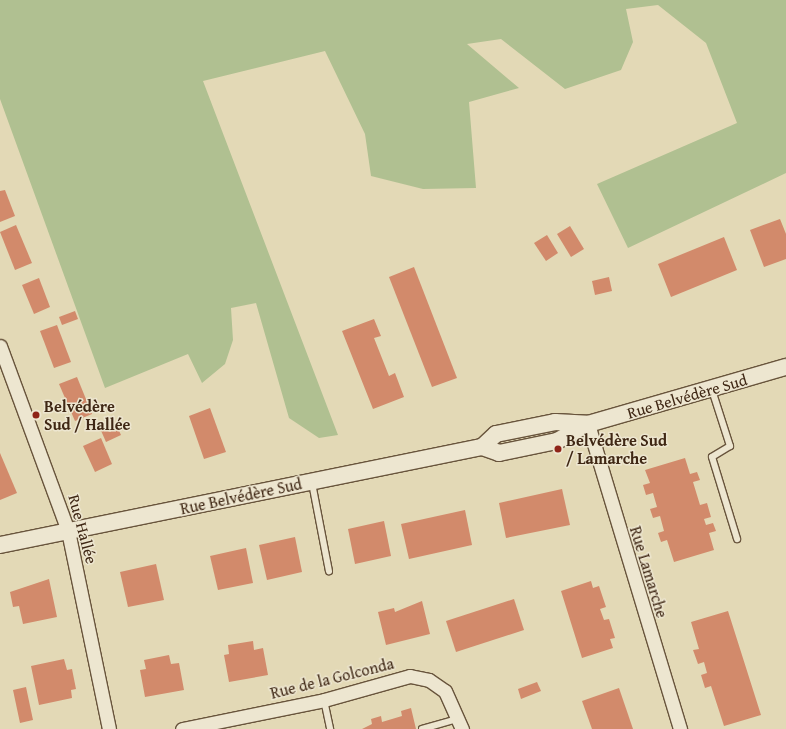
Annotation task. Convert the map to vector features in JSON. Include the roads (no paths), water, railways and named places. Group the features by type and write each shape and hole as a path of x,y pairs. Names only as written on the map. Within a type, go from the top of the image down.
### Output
{"street":[{"name":"Rue Hallée","path":"1,349 68,531 109,729"},
{"name":"Rue Belvédère Sud","path":"0,545 482,447 499,453 557,441 588,424 712,390 786,366"},
{"name":"Rue Lamarche","path":"588,424 680,729"},
{"name":"Rue de la Golconda","path":"182,729 324,700 400,678 420,677 445,691 460,724"}],"lane":[{"path":"712,390 730,446 712,457 737,539"},
{"path":"312,481 329,571"},
{"path":"324,700 330,729"},
{"path":"422,729 460,724"}],"place":[{"name":"Belvédère Sud / Hallée","path":"36,415"},
{"name":"Belvédère Sud / Lamarche","path":"558,449"}]}
